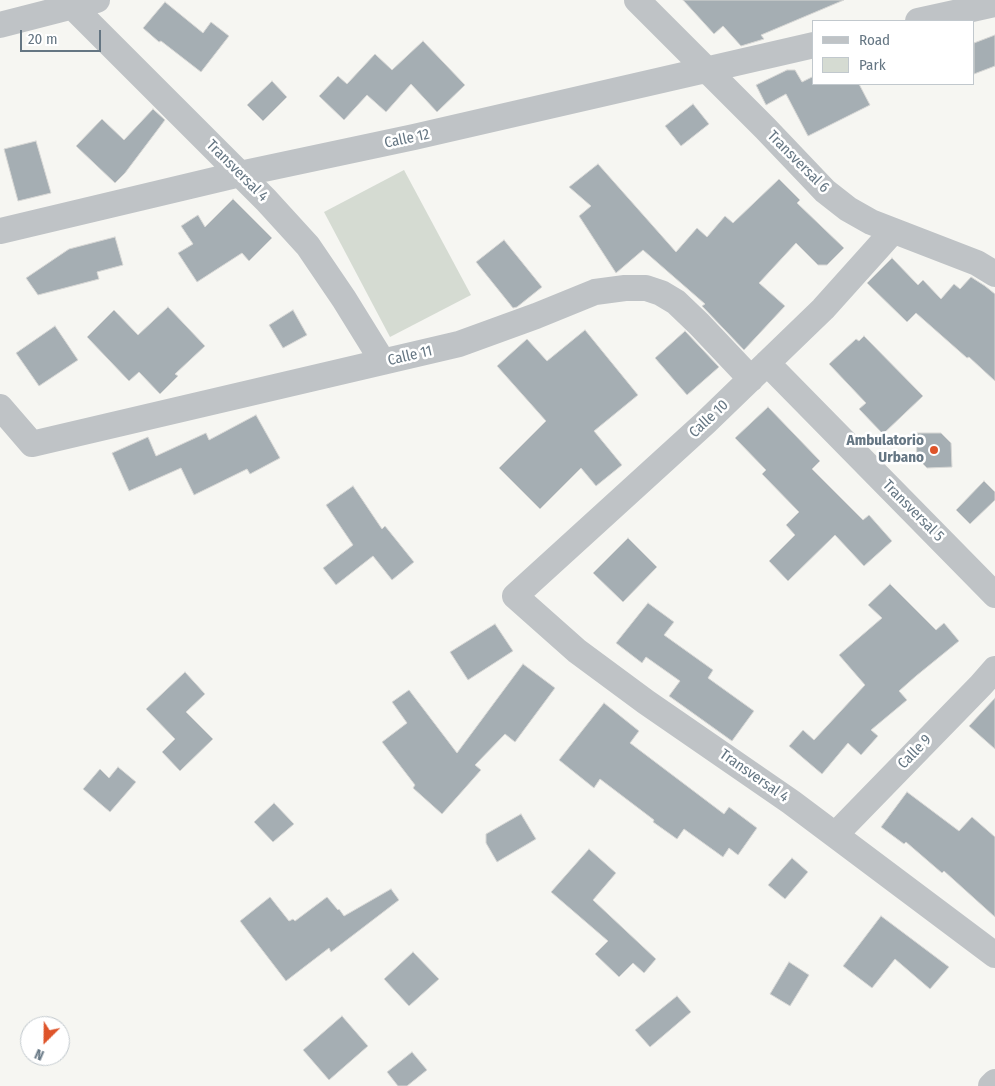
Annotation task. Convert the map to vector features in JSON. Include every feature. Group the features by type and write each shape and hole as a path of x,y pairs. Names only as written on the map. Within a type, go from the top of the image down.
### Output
{"street":[{"name":"Transversal 6","path":"637,0 825,191 848,209 871,222 993,270"},
{"path":"0,25 78,2"},
{"name":"Transversal 4","path":"78,2 308,246 344,298 383,362"},
{"path":"923,20 995,4"},
{"name":"Calle 12","path":"0,230 812,45"},
{"name":"Calle 10","path":"515,596 705,423 759,371 823,309 893,231"},
{"name":"Calle 11","path":"0,407 32,444 459,344 595,292 625,288 646,288 676,302 699,324 759,371"},
{"name":"Transversal 5","path":"759,371 995,595"},
{"name":"Transversal 4","path":"515,596 585,657 646,702 791,802 995,955"},
{"name":"Calle 9","path":"835,835 995,669"},
{"path":"991,1086 995,1082"}],"green space":[{"path":"404,170 471,295 390,337 324,212"}],"building":[{"path":"683,0 844,0 761,35 764,39 741,46 723,26 714,34"},
{"path":"165,2 203,33 211,22 229,36 201,72 143,28"},
{"path":"995,35 995,66 975,74 975,43"},
{"path":"423,41 465,85 437,112 411,84 386,112 367,95 344,120 319,96 338,76 347,84 375,54 392,70"},
{"path":"787,70 795,70 802,82 812,77 812,85 860,85 870,105 808,136 786,94 766,105 756,85"},
{"path":"272,81 287,97 263,121 247,105"},
{"path":"693,104 709,124 681,146 665,126"},
{"path":"153,109 165,120 125,173 115,183 76,146 102,119 124,140"},
{"path":"36,141 51,193 18,201 4,149"},
{"path":"598,164 676,252 697,228 707,237 725,216 733,223 779,179 800,200 797,203 844,248 827,265 818,265 796,243 759,283 785,306 744,350 702,306 705,304 643,250 616,273 579,216 591,206 569,187"},
{"path":"233,199 272,238 249,261 242,253 197,282 178,253 193,244 181,226 198,215 205,227"},
{"path":"115,237 123,265 97,272 99,279 38,295 26,278 69,249"},
{"path":"504,240 542,287 517,307 513,308 476,262"},
{"path":"892,258 918,285 923,280 941,299 954,284 960,289 971,277 995,294 995,381 916,313 907,322 867,283"},
{"path":"168,307 205,346 175,374 178,376 160,394 139,372 129,381 87,337 114,310 138,335"},
{"path":"293,310 307,335 283,348 269,325"},
{"path":"55,326 78,360 39,386 16,353"},
{"path":"585,330 638,395 594,431 622,465 596,486 581,468 540,509 499,468 546,421 497,366 527,339 547,361"},
{"path":"685,331 719,367 687,395 655,358"},
{"path":"864,336 923,396 883,434 859,409 866,403 829,364 856,339 859,341"},
{"path":"768,407 820,461 812,469 863,520 869,515 892,541 864,566 835,535 788,581 769,561 795,535 786,525 799,512 762,474 766,470 735,438"},
{"path":"256,415 280,458 250,474 247,469 194,495 181,468 129,491 112,453 148,437 156,456 206,433 209,440"},
{"name":"Ambulatorio Urbano","path":"916,433 941,433 951,443 952,467 927,468 917,458"},
{"path":"984,481 995,492 995,500 970,524 956,510"},
{"path":"353,486 382,529 385,526 414,562 392,580 373,556 336,585 323,568 353,545 326,505"},
{"path":"628,538 657,567 623,602 593,573"},
{"path":"890,584 936,630 944,623 959,641 899,691 907,700 871,730 878,736 861,755 848,743 822,774 789,746 803,730 814,740 865,685 839,655 882,618 868,605"},
{"path":"648,603 674,622 664,635 713,670 708,678 754,711 732,741 669,696 680,681 646,657 642,663 616,643"},
{"path":"495,624 513,651 468,680 450,652"},
{"path":"523,664 555,688 515,742 505,734 475,765 481,770 442,814 413,788 415,785 382,742 407,723 392,702 409,690 457,753"},
{"path":"185,672 205,694 186,712 213,739 180,771 162,752 175,739 146,709"},
{"path":"995,698 995,749 969,726"},
{"path":"604,703 639,731 630,743 724,814 729,807 757,828 738,855 729,848 723,857 684,829 677,839 600,779 594,788 559,760"},
{"path":"118,767 136,782 110,812 83,789 100,769 109,778"},
{"path":"907,792 959,831 972,817 995,837 995,917 944,871 942,873 906,842 904,844 881,827"},
{"path":"274,803 294,824 273,842 254,822"},
{"path":"521,814 536,839 497,862 486,843 486,834"},
{"path":"589,849 616,873 593,900 656,959 644,973 633,963 619,977 595,954 608,941 551,892"},
{"path":"792,858 808,872 785,899 768,885"},
{"path":"391,889 399,900 331,952 329,948 286,981 240,921 270,897 289,921 293,919 295,921 327,897 344,916"},
{"path":"881,916 949,967 930,989 895,959 872,988 843,966"},
{"path":"413,952 439,979 409,1006 384,979"},
{"path":"789,962 809,975 790,1006 770,994"},
{"path":"677,996 691,1012 650,1047 635,1030"},
{"path":"342,1016 368,1046 329,1080 303,1050"},
{"path":"412,1052 427,1070 407,1086 398,1086 387,1072"}],"place":[{"name":"Ambulatorio Urbano","path":"934,450"}]}
